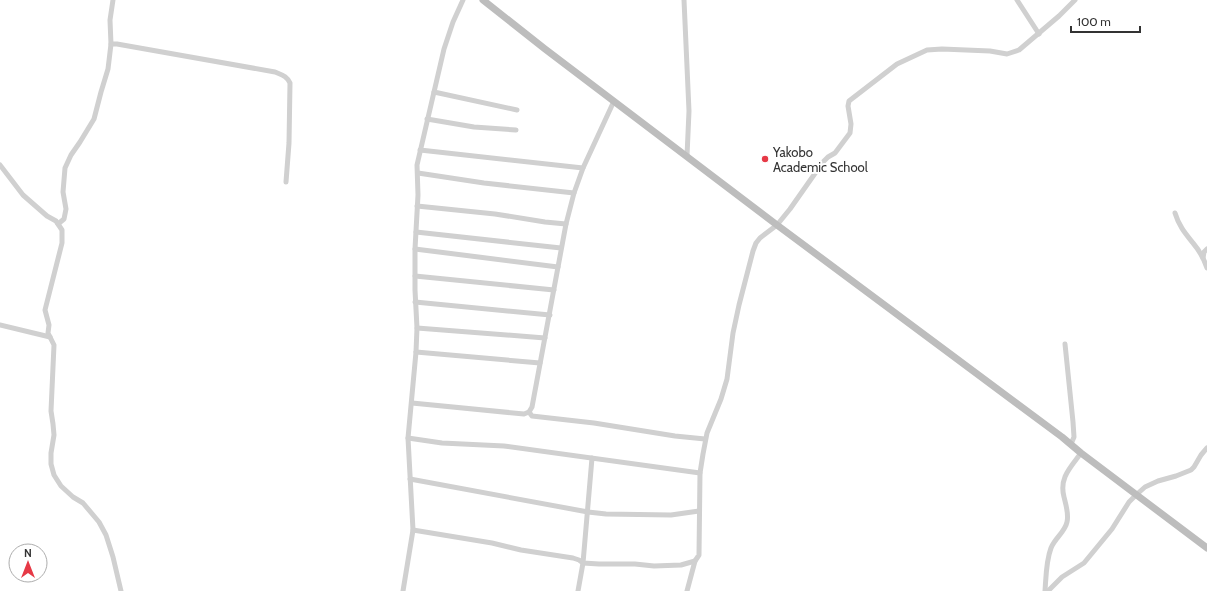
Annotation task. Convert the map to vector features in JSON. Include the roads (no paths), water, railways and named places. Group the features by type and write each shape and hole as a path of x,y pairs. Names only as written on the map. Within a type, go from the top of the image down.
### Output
{"street":[{"path":"58,224 64,219 66,209 63,192 65,168 71,155 94,118 108,69 111,44 110,20 113,0"},
{"path":"403,591 413,530 408,438 418,328 415,302 417,165 444,49 453,22 463,0"},
{"path":"483,0 545,49 777,225 1071,444 1082,454 1207,548"},
{"path":"684,0 689,111 688,156"},
{"path":"1017,0 1038,34"},
{"path":"687,591 698,555 700,473 705,439 725,385 739,304 747,278 749,262 756,243 777,225 823,162 835,153 850,133 851,124 848,106 849,101 897,64 927,50 948,49 1007,54 1019,50 1027,45 1075,0"},
{"path":"111,44 260,69 283,75 288,78 290,83 286,182"},
{"path":"434,92 517,110"},
{"path":"412,403 524,414 529,412 532,407 550,315 561,248 574,193 583,168 614,101"},
{"path":"427,119 474,127 516,130"},
{"path":"420,150 583,168"},
{"path":"0,165 23,195 47,216 56,221 62,230 62,243 45,310 49,325 48,333 54,345 51,411 54,435 51,464 54,475 61,486 73,497 83,503 99,522 106,535 121,591"},
{"path":"418,173 484,183 574,193"},
{"path":"417,206 495,214 566,224"},
{"path":"1175,213 1182,230 1194,243 1207,268"},
{"path":"416,232 561,248"},
{"path":"415,249 558,267"},
{"path":"1203,258 1204,252 1207,249"},
{"path":"415,276 554,290"},
{"path":"415,302 550,315"},
{"path":"0,325 50,337"},
{"path":"418,328 545,338"},
{"path":"1066,344 1074,422 1074,437 1071,444"},
{"path":"416,352 540,363"},
{"path":"529,412 532,416 594,423 705,439"},
{"path":"408,438 442,443 504,446 700,473"},
{"path":"1046,591 1062,577 1084,563 1112,529 1136,495 1158,481 1191,470 1207,448"},
{"path":"1046,591 1051,549 1068,521 1067,508 1063,493 1064,479 1066,473 1082,454"},
{"path":"578,591 583,563 592,458"},
{"path":"410,479 606,514 671,515 699,511"},
{"path":"413,530 573,558 583,563 654,566 681,565 695,561"}],"place":[{"name":"Yakobo Academic School","path":"765,159"}]}
